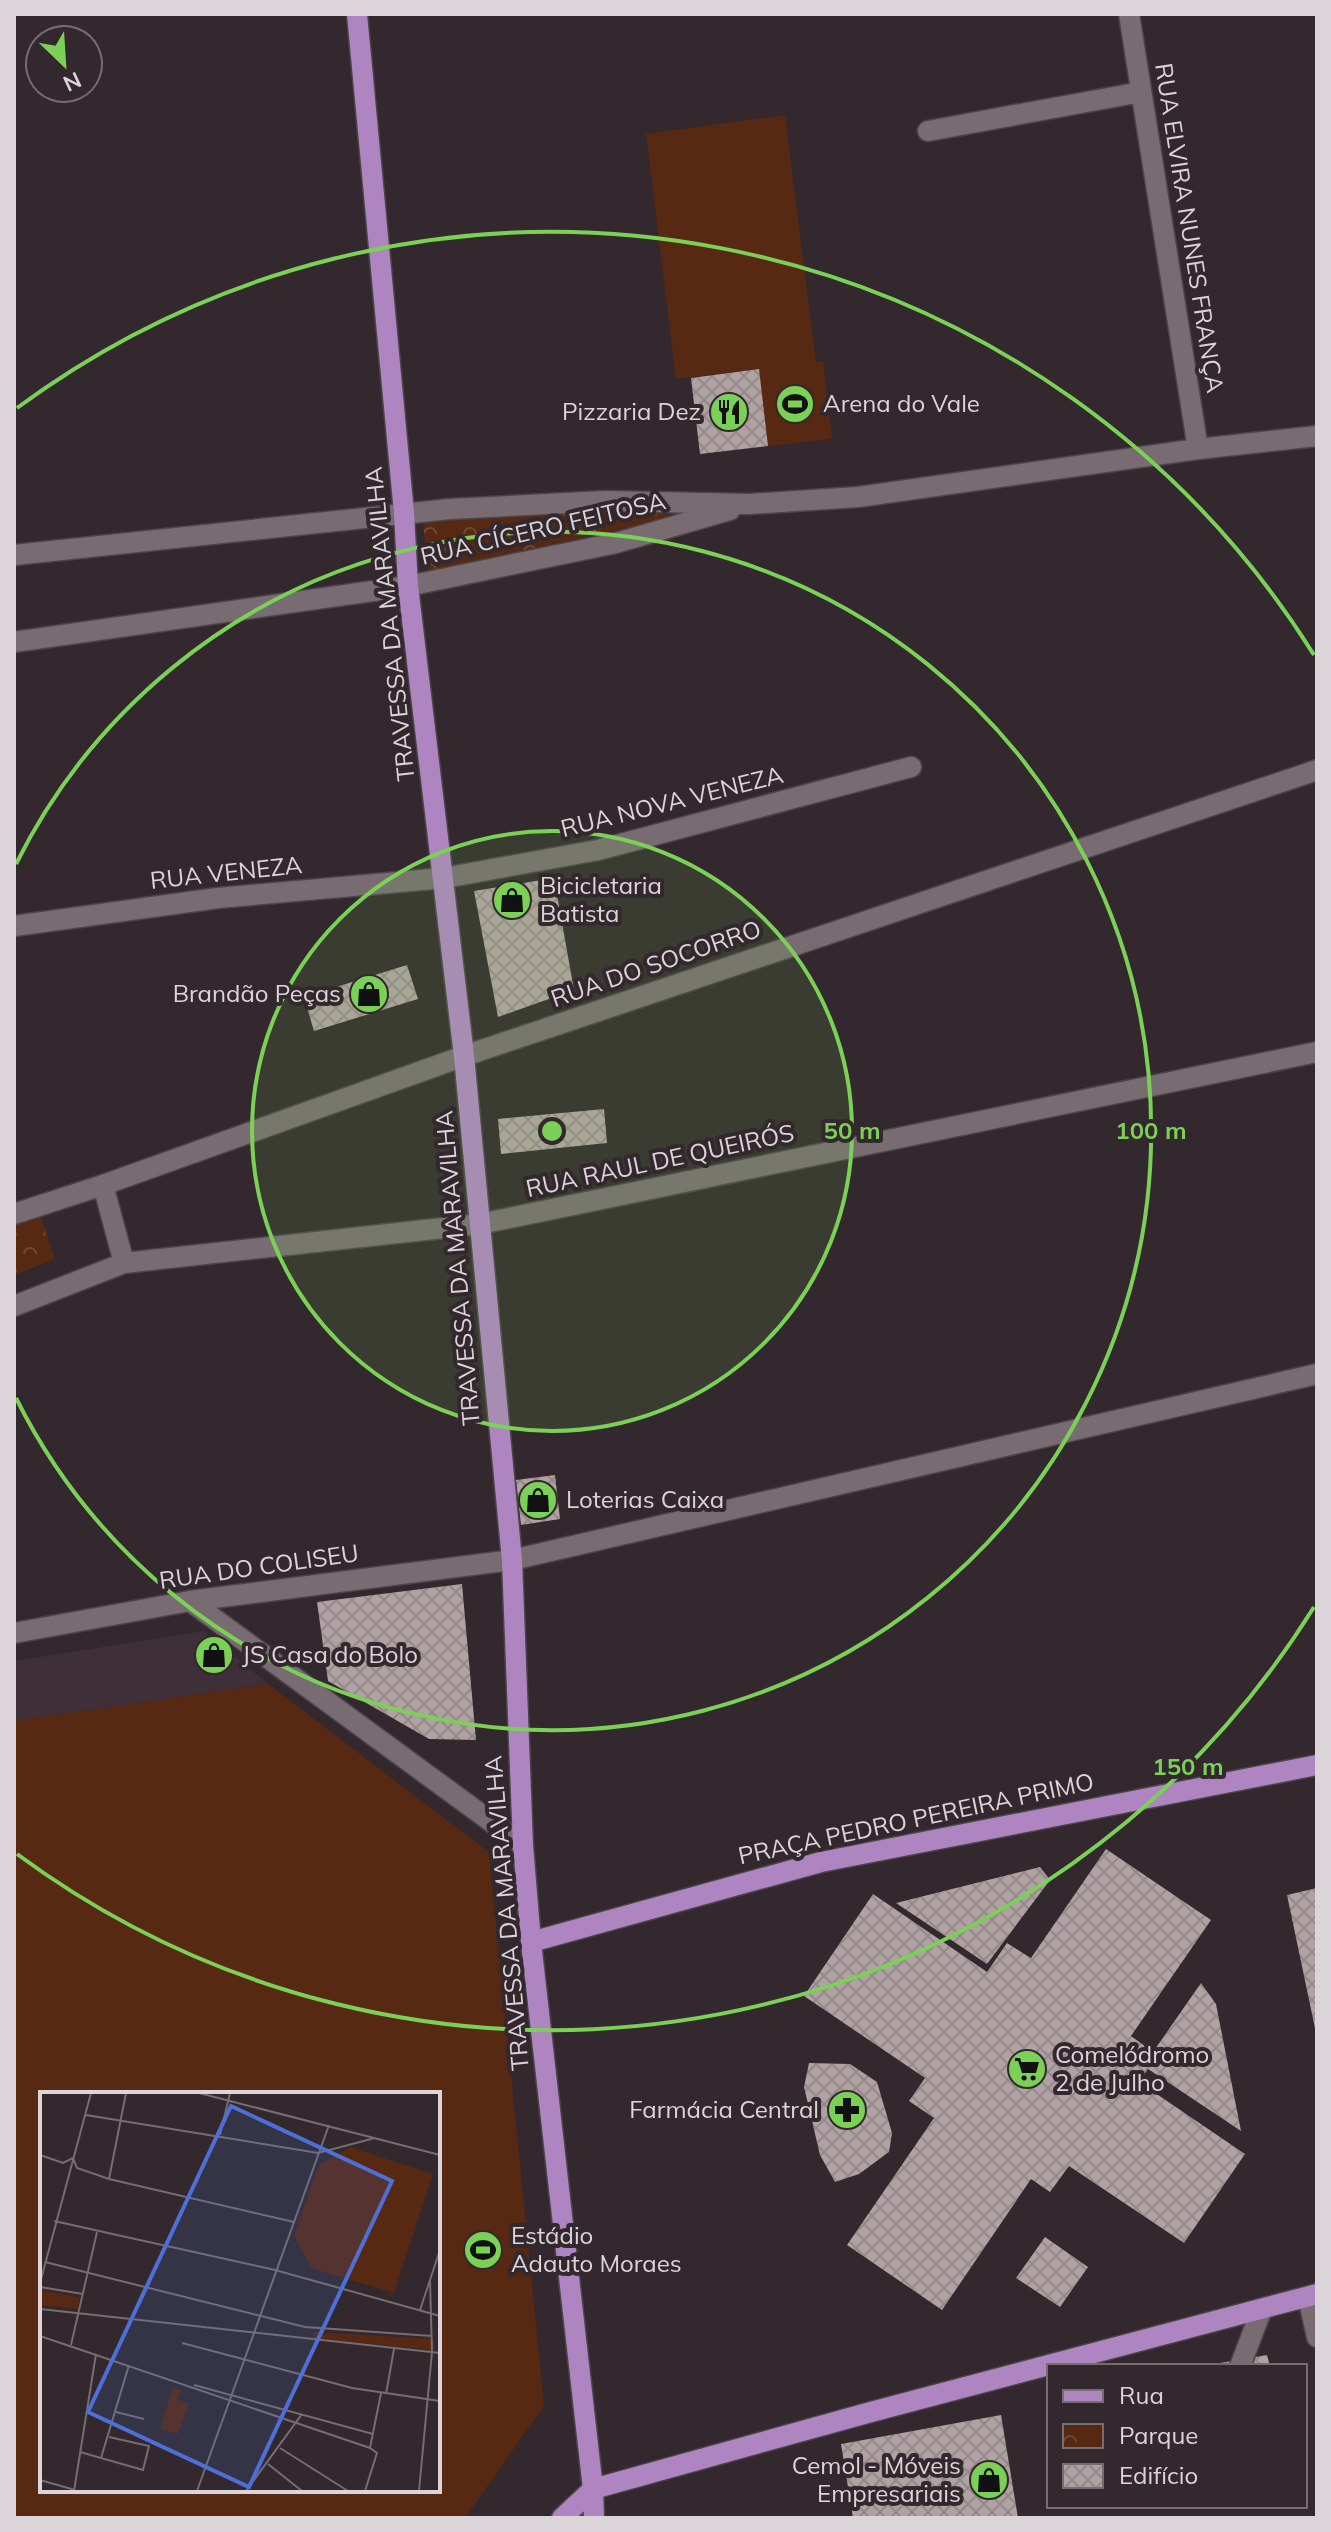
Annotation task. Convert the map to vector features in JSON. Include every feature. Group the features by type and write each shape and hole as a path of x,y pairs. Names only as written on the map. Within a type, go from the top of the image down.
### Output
{"main road":[{"name":"TRAVESSA DA MARAVILHA","path":"357,14 404,513 408,586 464,1056 512,1560 523,1845 531,1942 594,2518"},
{"name":"PRAÇA PEDRO PEREIRA PRIMO","path":"531,1942 821,1862 1317,1765"},
{"path":"1073,2364 1312,2295"},
{"path":"562,2518 593,2489 1042,2373"}],"street":[{"name":"RUA ELVIRA NUNES FRANÇA","path":"1129,14 1198,449"},
{"path":"928,131 1141,92"},
{"name":"RUA CÍCERO FEITOSA","path":"14,555 450,509 606,501 749,504 858,497 1198,449 1317,436"},
{"name":"RUA CÍCERO FEITOSA","path":"14,642 408,586 616,543 749,504"},
{"name":"RUA NOVA VENEZA","path":"444,878 598,850 911,767"},
{"name":"RUA DO SOCORRO","path":"14,1214 464,1056 1317,770"},
{"name":"RUA VENEZA","path":"14,926 218,898 444,878"},
{"name":"RUA RAUL DE QUEIRÓS","path":"14,1306 124,1263 480,1224 1317,1052"},
{"path":"103,1185 124,1263"},
{"name":"RUA DO COLISEU","path":"14,1633 190,1601 512,1560 1317,1374"},
{"path":"190,1601 523,1845"},
{"path":"1312,2295 1317,2337"},
{"path":"1241,2364 1262,2309"}],"shaded area":[{"path":"204,1631 268,1684 14,1721 14,1661"}],"green space":[{"path":"785,115 816,362 823,361 832,439 768,446 758,369 676,379 646,134"},
{"path":"655,508 672,518 427,571 423,517"},
{"path":"39,1212 55,1259 14,1275 14,1221"},
{"name":"Estádio Adauto Moraes","path":"268,1684 489,1852 544,2406 465,2518 14,2518 14,1721"}],"building":[{"name":"Pizzaria Dez","path":"759,369 768,446 700,454 691,378"},
{"path":"554,878 574,990 498,1017 474,891"},
{"path":"407,965 418,999 314,1031 304,997"},
{"path":"604,1109 607,1143 501,1154 498,1119"},
{"name":"Loterias Caixa","path":"555,1475 560,1519 521,1525 516,1480"},
{"path":"462,1584 476,1740 429,1739 328,1681 317,1602"},
{"path":"1106,1849 1211,1920 1131,2036 1153,2052 1201,1983 1216,2004 1241,2131 1148,2069 1139,2082 1245,2154 1184,2243 1069,2166 1050,2192 1031,2179 942,2310 847,2245 934,2118 909,2101 925,2078 804,1996 873,1894 987,1972 1007,1943 1031,1958"},
{"path":"1040,1867 1050,1880 987,1964 896,1903"},
{"path":"1317,1888 1317,2033 1316,2033 1287,1895"},
{"name":"Farmácia Central","path":"809,2063 850,2064 877,2082 892,2133 889,2152 859,2174 835,2182 820,2155 804,2087"},
{"path":"1045,2237 1088,2267 1060,2307 1016,2278"},
{"path":"1267,2355 1269,2364 1214,2364"},
{"path":"1001,2415 1018,2518 853,2518 841,2444"}],"place":[{"name":"Arena do Vale","path":"795,404"},
{"name":"Pizzaria Dez","path":"729,412"},
{"name":"Bicicletaria Batista","path":"512,900"},
{"name":"Brandão Peças","path":"369,994"},
{"name":"Loterias Caixa","path":"538,1500"},
{"name":"JS Casa do Bolo","path":"214,1655"},
{"name":"Comelódromo 2 de Julho","path":"1027,2069"},
{"name":"Farmácia Central","path":"847,2110"},
{"name":"Estádio Adauto Moraes","path":"483,2250"},
{"name":"Cemol - Móveis Empresariais","path":"989,2480"}]}
